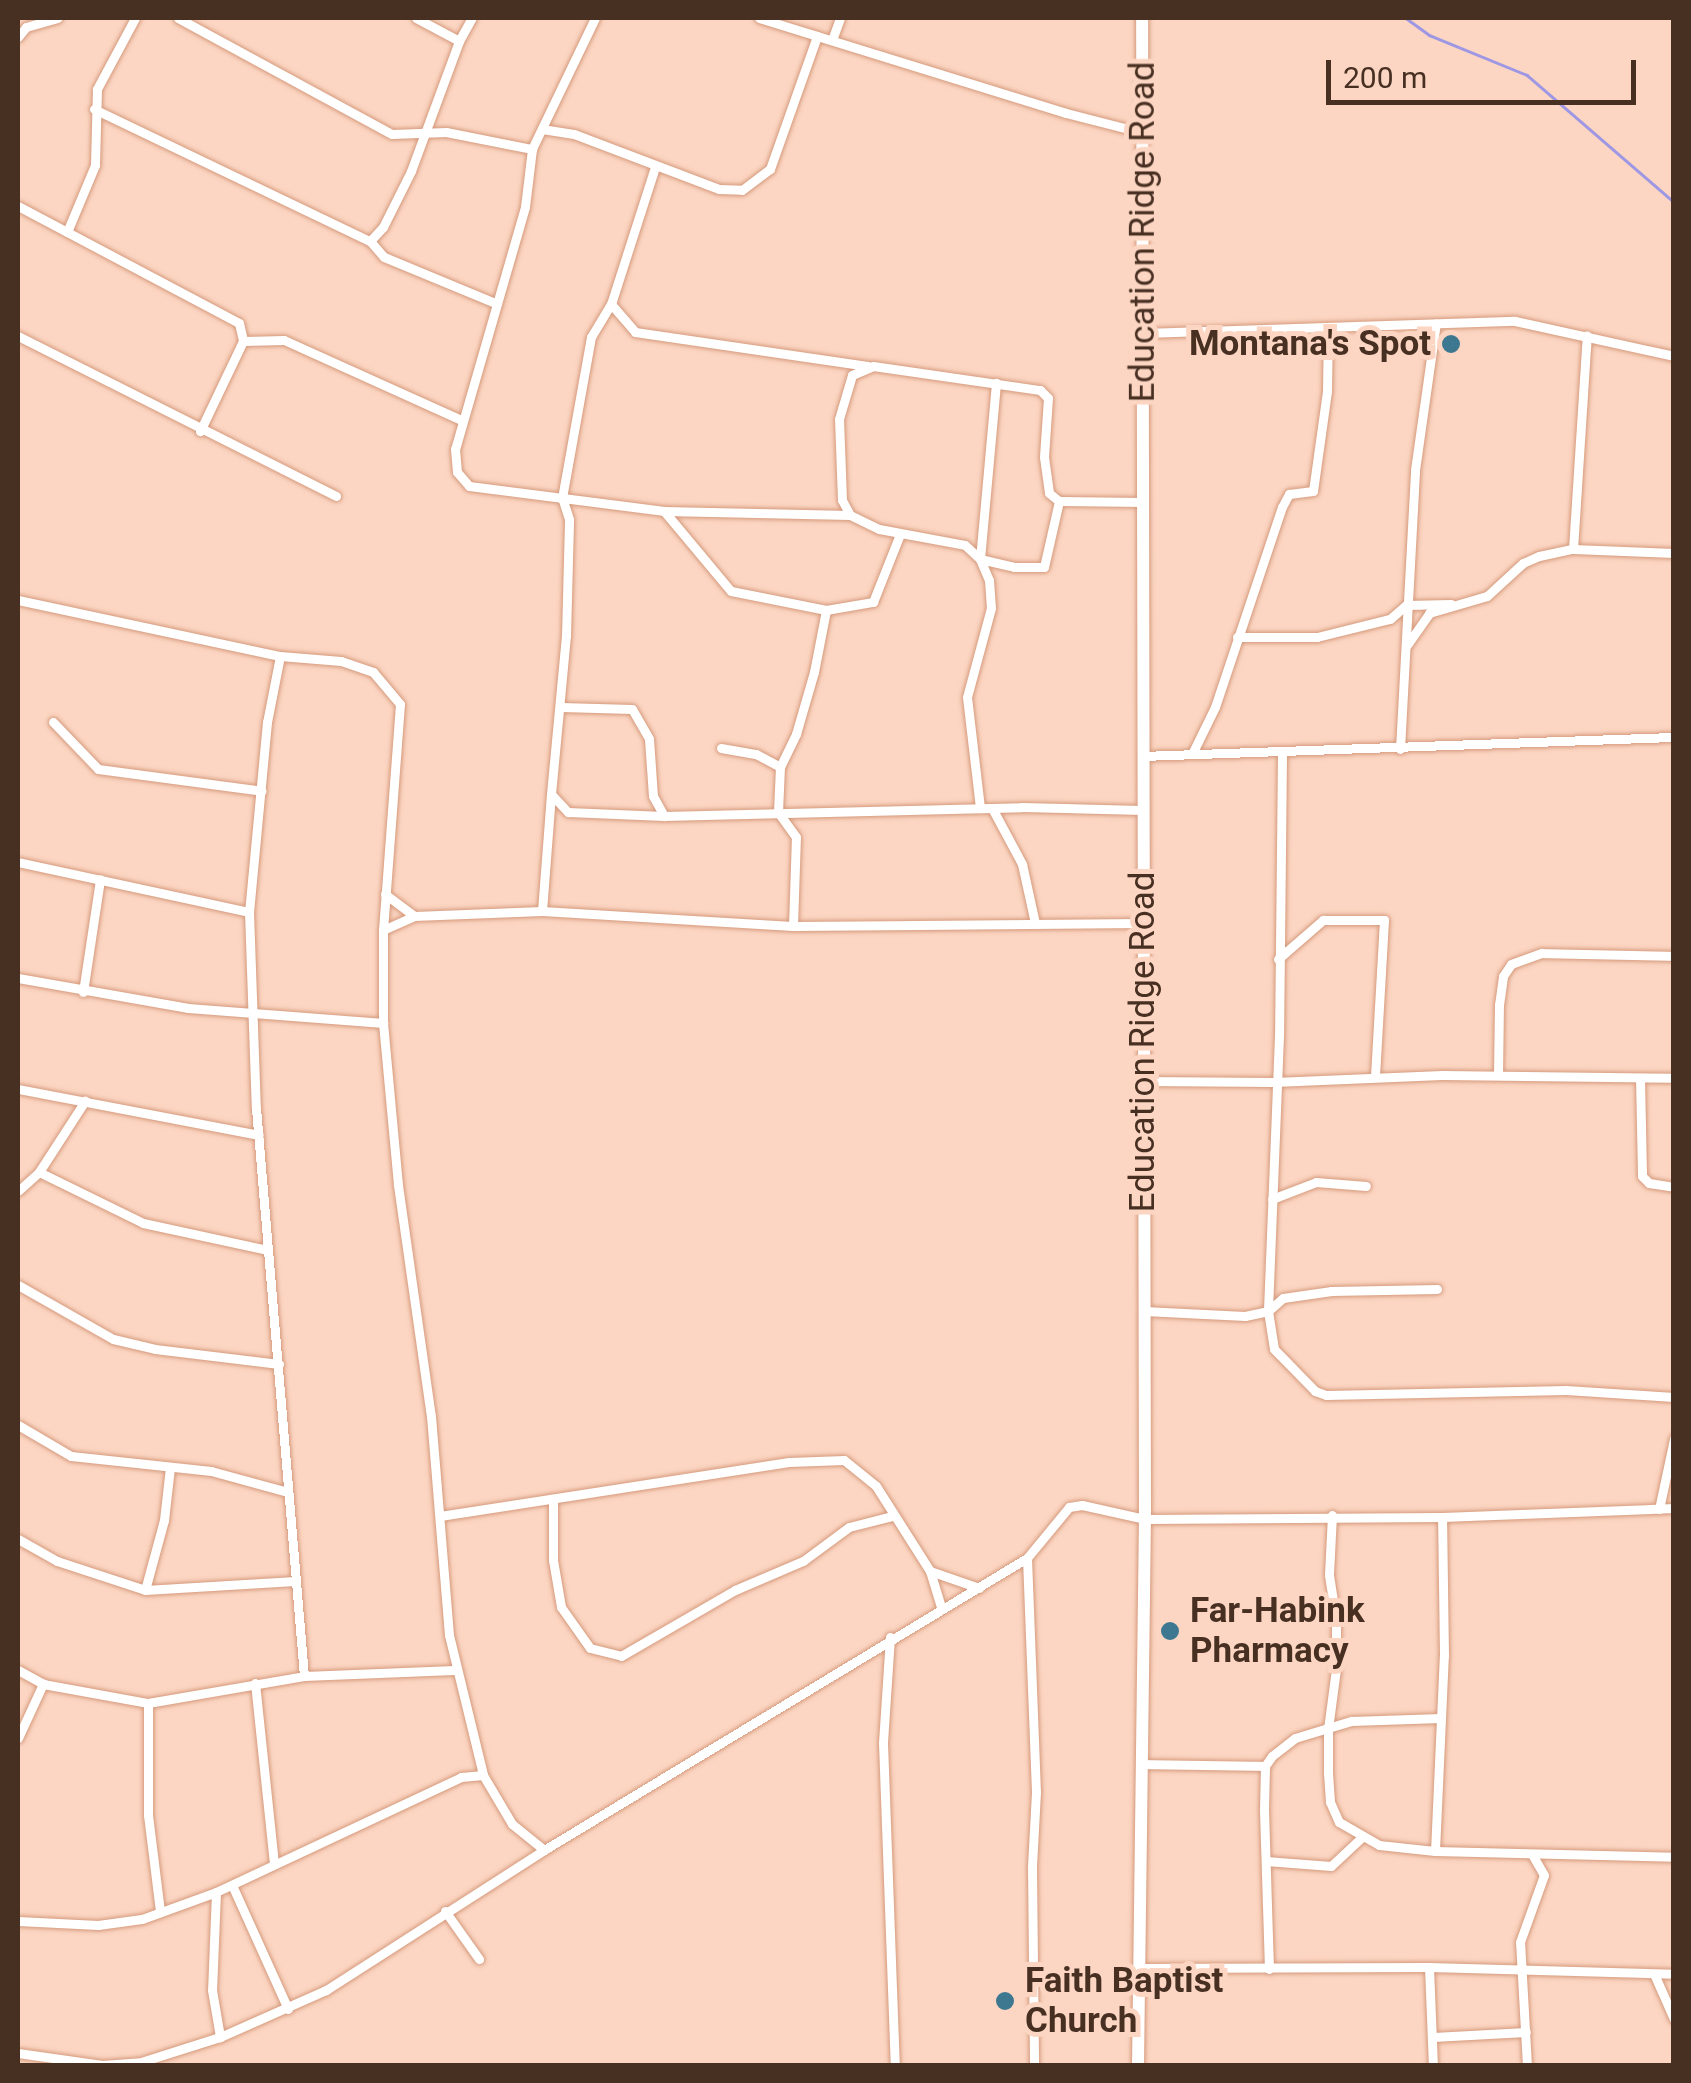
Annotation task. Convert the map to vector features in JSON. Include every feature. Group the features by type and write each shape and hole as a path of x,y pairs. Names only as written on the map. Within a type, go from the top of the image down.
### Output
{"main road":[{"name":"Education Ridge Road","path":"1138,2066 1145,1519 1142,18"}],"street":[{"path":"18,37 26,27 58,18"},
{"path":"67,232 95,165 94,110 106,68 135,18"},
{"path":"178,18 306,84 373,126 400,136 428,132 532,148"},
{"path":"416,18 460,40"},
{"path":"370,241 383,226 428,132 460,40 472,18"},
{"path":"595,18 532,148 525,207 455,449 457,472 470,486 664,511 850,515 900,534 948,539 965,545 980,559 989,580 992,608 967,697 980,808"},
{"path":"760,18 1066,114 1144,133"},
{"path":"832,40 840,18"},
{"path":"542,128 574,134 719,189 742,190 770,170 816,36"},
{"path":"94,110 370,241 384,257 495,303"},
{"path":"542,911 560,707 569,519 562,498 591,337 611,304 655,167"},
{"path":"18,206 239,323 244,340 200,430"},
{"path":"611,304 635,332 996,383 1046,394 1050,417 1046,478 1049,493 1059,501 1144,502"},
{"path":"1144,333 1515,321 1674,356"},
{"path":"1400,749 1415,470 1436,323"},
{"path":"1192,754 1215,707 1289,494 1310,494 1315,485 1328,391 1328,326"},
{"path":"1574,550 1587,335"},
{"path":"18,336 336,496"},
{"path":"244,340 284,340 462,421"},
{"path":"850,515 842,500 838,419 852,374 873,366"},
{"path":"980,559 996,383"},
{"path":"980,559 1014,567 1044,568 1059,501"},
{"path":"664,511 731,591 826,610 873,602 900,534"},
{"path":"1405,650 1422,618 1454,604 1487,596 1523,563 1574,550 1674,553"},
{"path":"18,600 280,656 341,661 373,672 400,704 385,894 382,1023 398,1185 440,1516 454,1670 472,1720 482,1775 512,1824 544,1850"},
{"path":"1238,637 1317,637 1390,620 1406,605 1436,601 1454,604"},
{"path":"792,926 796,836 778,812 780,767 810,688 826,610"},
{"path":"280,656 249,912 259,1135 304,1676"},
{"path":"560,707 632,709 649,739 654,796 664,816"},
{"path":"52,722 98,769 262,791"},
{"path":"1142,756 1282,755 1674,737"},
{"path":"722,748 756,754 780,767"},
{"path":"1282,755 1268,1311 1274,1349 1315,1392 1326,1395 1566,1390 1674,1397"},
{"path":"551,794 568,812 664,816 980,808 1142,810"},
{"path":"992,808 1022,864 1035,922"},
{"path":"18,862 249,912"},
{"path":"83,992 100,878"},
{"path":"385,894 414,916"},
{"path":"383,930 414,916 542,911 792,926 1142,922"},
{"path":"1278,959 1323,920 1384,920 1375,1076"},
{"path":"1498,1075 1499,1005 1503,976 1511,964 1542,953 1674,956"},
{"path":"18,978 83,992 253,1016 382,1023"},
{"path":"1142,1081 1274,1082 1498,1075 1674,1078"},
{"path":"1640,1078 1642,1176 1648,1184 1674,1187"},
{"path":"18,1089 259,1135"},
{"path":"18,1191 39,1172 85,1101"},
{"path":"39,1172 143,1223 268,1250"},
{"path":"1272,1199 1316,1182 1366,1186"},
{"path":"18,1285 113,1339 155,1349 278,1364"},
{"path":"1144,1311 1245,1316 1268,1311 1283,1298 1331,1290 1437,1288"},
{"path":"18,1425 71,1456 211,1471 288,1492"},
{"path":"1659,1509 1674,1439"},
{"path":"440,1516 826,1458 860,1468 876,1486 930,1570 942,1607"},
{"path":"145,1590 164,1520 170,1467"},
{"path":"553,1500 553,1560 561,1607 590,1648 620,1656 735,1590 803,1561 849,1527 892,1516"},
{"path":"18,2053 122,2063 220,2037 326,1990 445,1911 890,1637 1027,1558 1068,1508 1082,1505 1145,1519 1332,1515 1442,1518 1674,1508"},
{"path":"1332,1515 1329,1575 1336,1620 1336,1670 1328,1728 1330,1802 1339,1822 1361,1838 1435,1851 1563,1858 1674,1858"},
{"path":"1435,1851 1441,1718 1442,1518"},
{"path":"18,1540 57,1561 145,1590 296,1581"},
{"path":"1027,1558 1036,1792 1032,1867 1034,2066"},
{"path":"930,1570 979,1588"},
{"path":"890,1637 884,1743 895,2066"},
{"path":"18,1670 43,1684 148,1703 304,1676 454,1670"},
{"path":"255,1683 274,1863"},
{"path":"18,1738 43,1684"},
{"path":"148,1703 148,1815 160,1912"},
{"path":"1269,1969 1265,1766 1281,1746 1351,1721 1441,1718"},
{"path":"1141,1764 1265,1766"},
{"path":"18,1921 98,1925 160,1912 232,1885 461,1777 482,1775"},
{"path":"1266,1862 1331,1866 1361,1838"},
{"path":"1533,1856 1544,1875"},
{"path":"1527,2066 1520,1942 1544,1875 1563,1858"},
{"path":"232,1885 288,2008"},
{"path":"216,1892 212,1990 220,2037"},
{"path":"445,1911 479,1959"},
{"path":"1141,1968 1429,1968 1674,1974"},
{"path":"1429,1968 1433,2066"},
{"path":"1655,1976 1674,2019"},
{"path":"1432,2037 1526,2032"}],"waterway":[{"path":"1406,18 1429,35 1527,75 1674,202"}],"place":[{"name":"Montana's Spot","path":"1451,344"},
{"name":"Far-Habink Pharmacy","path":"1170,1631"},
{"name":"Faith Baptist Church","path":"1005,2001"}]}
